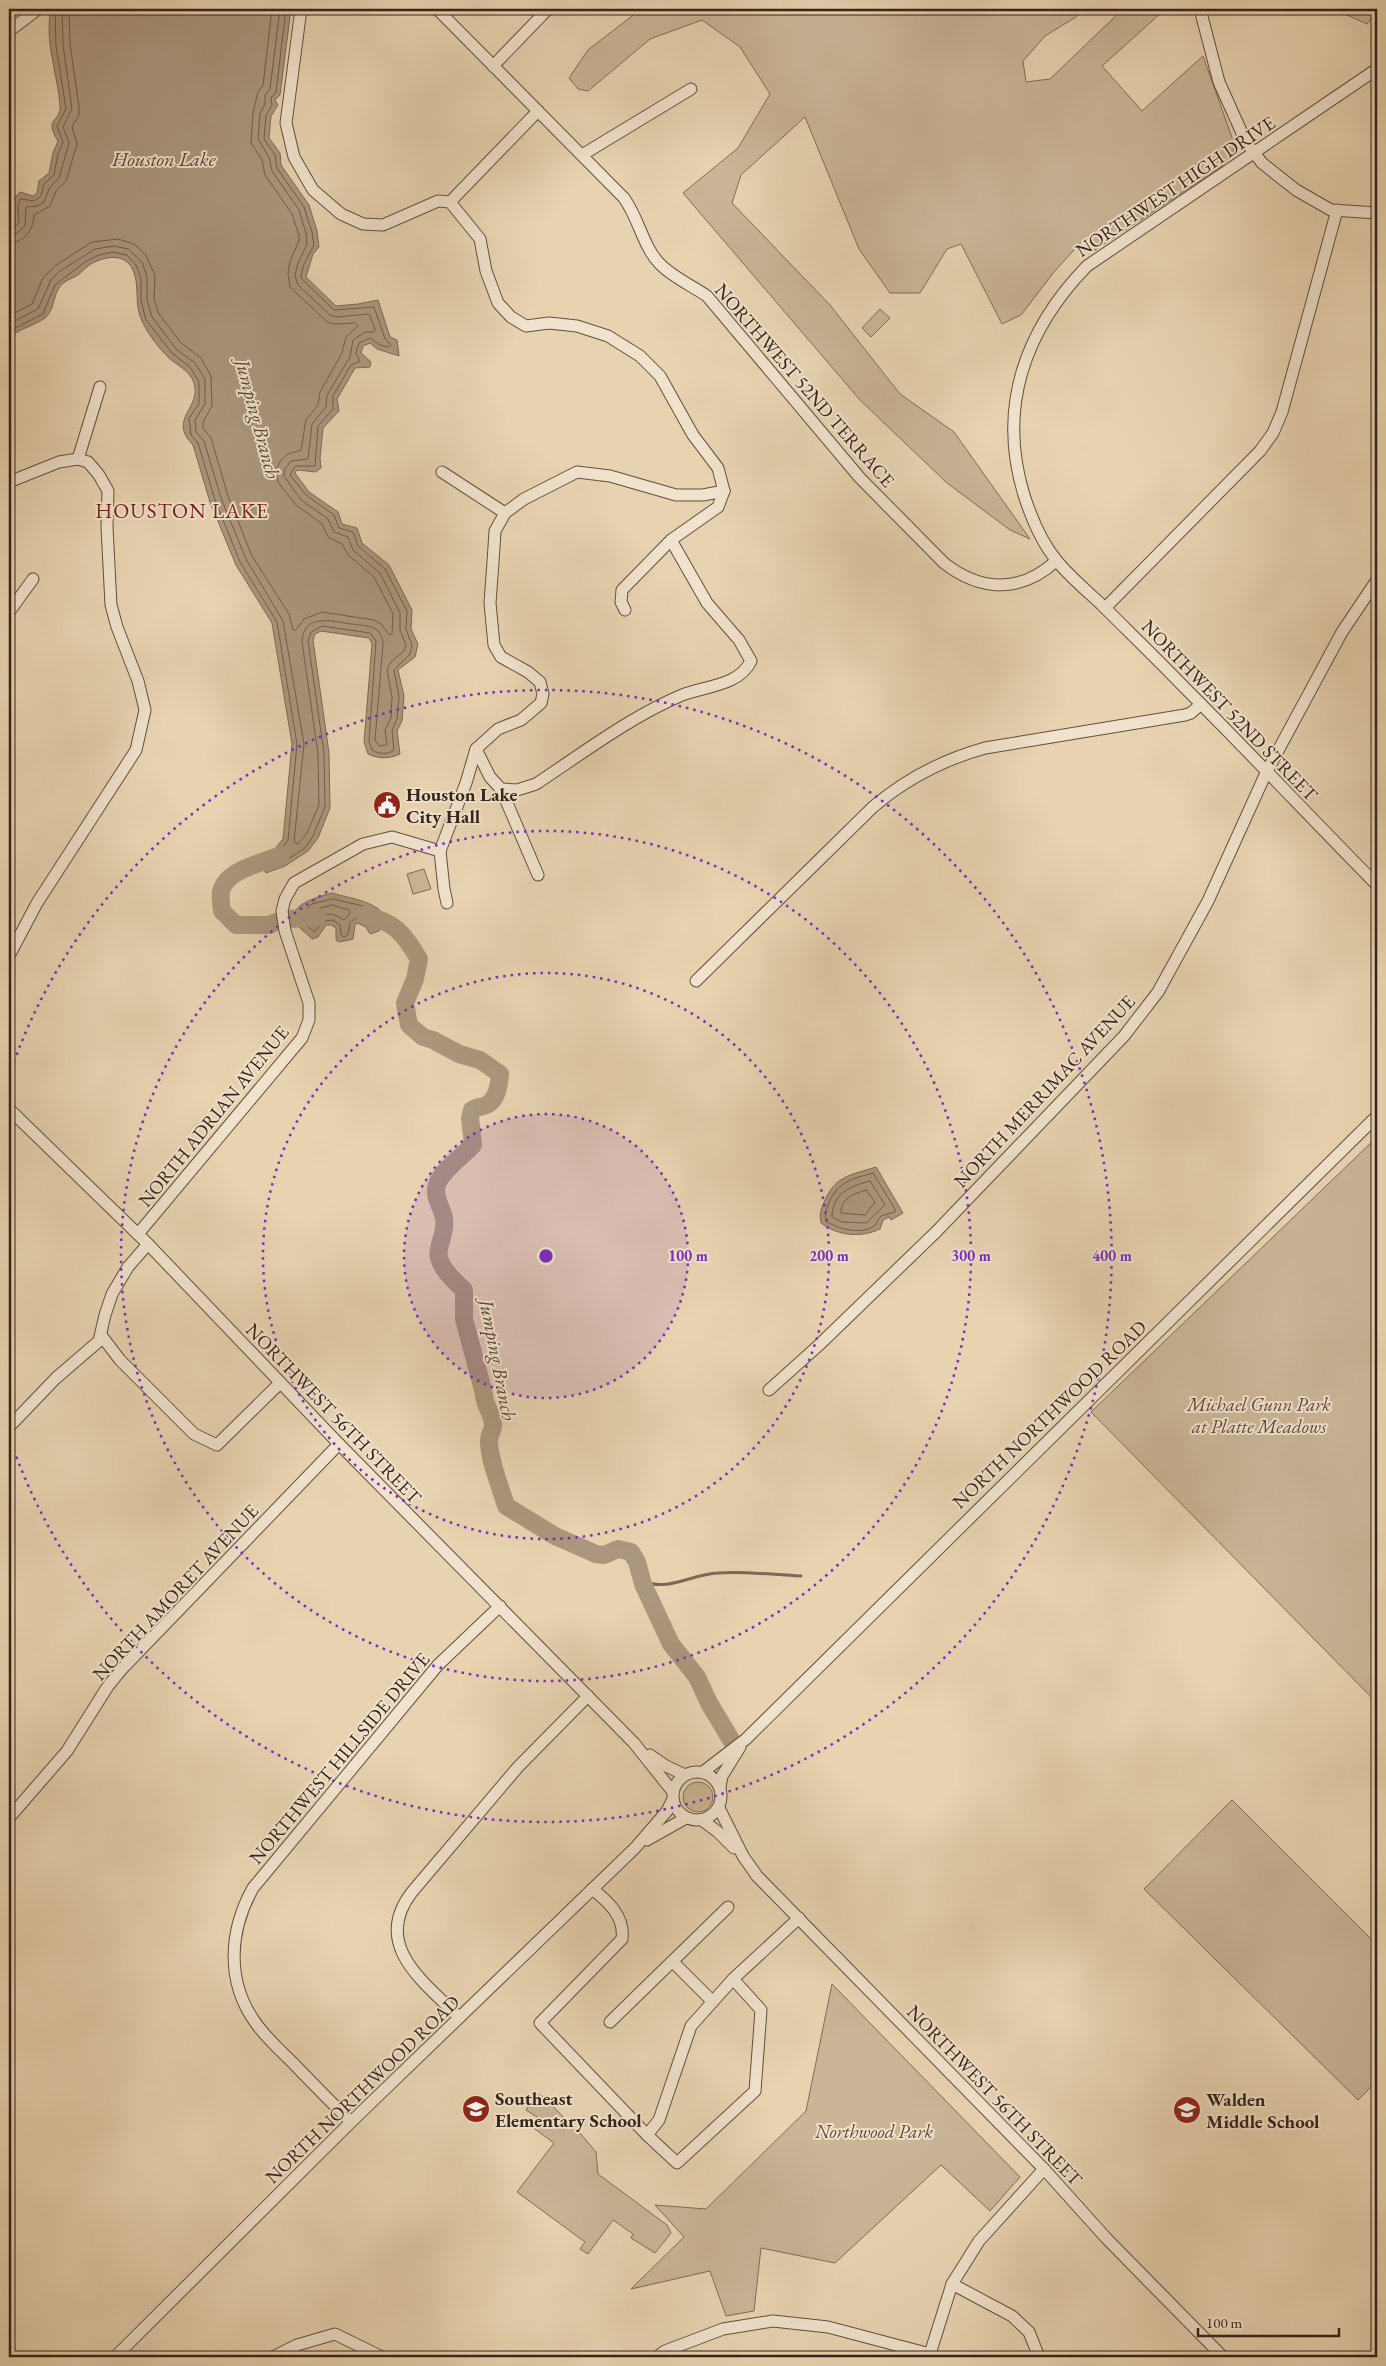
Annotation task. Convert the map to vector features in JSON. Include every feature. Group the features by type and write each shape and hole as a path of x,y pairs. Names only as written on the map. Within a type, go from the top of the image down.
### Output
{"street":[{"path":"9,31 38,9"},
{"path":"301,9 286,123 294,157 313,190 341,214 363,224 383,225 438,201 450,202 480,239 486,271 498,303 511,317 526,326 549,323 577,326 608,336 640,356 660,376 693,435 718,468 724,491 718,506 671,540 622,590 621,602 625,610"},
{"name":"NORTHWEST 52ND TERRACE","path":"438,9 624,198 633,210 646,243 658,262 675,276 707,296 860,478 944,563 958,574 972,580 1000,585 1024,582 1056,561"},
{"path":"493,66 548,9"},
{"path":"1200,9 1219,82 1246,142 1262,163 1296,190 1331,210 1377,213"},
{"name":"NORTHWEST HIGH DRIVE","path":"1056,561 1028,506 1016,462 1014,440 1016,392 1029,346 1054,302 1087,266 1377,70"},
{"path":"582,155 691,89"},
{"path":"450,202 538,111"},
{"path":"1105,608 1260,451 1273,433 1282,412 1337,210"},
{"path":"78,459 100,387"},
{"path":"9,482 59,462 78,459 88,462 99,475 108,491 107,527 111,605 117,627 138,681 145,710 136,750 37,903 9,956"},
{"path":"442,472 505,514"},
{"path":"447,903 440,851 466,783 476,749 498,730 522,720 541,703 543,694 540,682 528,672 501,657 494,645 490,603 495,531 505,514 524,499 577,472 610,476 676,495 703,495 724,491"},
{"path":"502,789 517,790 536,784 649,710 684,694 731,681 746,671 751,661 740,640 707,604 671,540"},
{"name":"NORTHWEST 52ND STREET","path":"1056,561 1201,704 1266,773 1377,885"},
{"path":"9,612 33,579"},
{"name":"NORTH MERRIMAC AVENUE","path":"769,1390 819,1345 936,1232 1124,1036 1158,992 1203,909 1266,773 1342,632 1377,580"},
{"path":"696,981 873,807 891,792 928,769 960,755 985,748 1185,715 1191,713 1201,704"},
{"path":"476,749 490,777 502,789 538,875"},
{"name":"NORTH ADRIAN AVENUE","path":"138,1234 302,1038 309,1020 309,1003 285,930 282,911 285,899 294,883 363,844 399,838 440,851"},
{"name":"NORTHWEST 56TH STREET","path":"9,1109 148,1244 339,1444 634,1743 673,1795"},
{"name":"NORTH NORTHWOOD ROAD","path":"703,1772 746,1739 1377,1116"},
{"path":"9,1427 56,1378 95,1346 101,1335 112,1294 128,1267 148,1244"},
{"path":"101,1335 120,1360 194,1434 217,1445 280,1382"},
{"name":"NORTH AMORET AVENUE","path":"9,1818 67,1752 108,1686 122,1670 339,1444"},
{"name":"NORTHWEST HILLSIDE DRIVE","path":"351,2122 254,2022 235,1976 234,1949 239,1918 253,1888 438,1665 500,1606"},
{"path":"459,2017 405,1960 398,1939 401,1911 412,1892 518,1767 588,1696"},
{"name":"NORTH NORTHWOOD ROAD","path":"720,1788 722,1776 746,1739"},
{"name":"NORTHWEST 56TH STREET","path":"634,1743 666,1766 685,1775"},
{"path":"703,1772 710,1775 720,1788 721,1802 719,1808 708,1818 702,1820 686,1818 680,1813 673,1795 680,1779 685,1775 703,1772"},
{"name":"NORTH NORTHWOOD ROAD","path":"115,2357 351,2122 635,1848 668,1811 673,1795"},
{"name":"NORTHWEST 56TH STREET","path":"719,1808 742,1856"},
{"name":"NORTH NORTHWOOD ROAD","path":"635,1848 686,1818"},
{"name":"NORTHWEST 56TH STREET","path":"702,1820 718,1832 742,1856 757,1876 1044,2169 1108,2239 1223,2357"},
{"path":"592,1889 617,1914 622,1924 622,1939 540,2022 647,2136 677,2164 755,2091 761,2010 733,1979"},
{"path":"610,2022 728,1907"},
{"path":"647,2136 659,2120 692,2026 733,1979 799,1918"},
{"path":"673,1962 712,2001"},
{"path":"657,2357 665,2351 723,2329 774,2321 828,2327 929,2356 952,2284 979,2241 1044,2169"},
{"path":"952,2284 1012,2316 1029,2332 1038,2357"},
{"path":"272,2357 297,2346 335,2334 382,2356"}],"green space":[{"path":"641,9 1083,9 1076,17 1045,36 1023,61 1026,82 1050,79 1123,9 1163,9 1161,13 1102,66 1142,111 1203,56 1234,143 1233,153 1221,167 1092,252 1083,240 1054,272 1021,315 1002,324 961,244 947,249 920,293 890,293 859,249 805,117 741,175 732,203 830,305 900,394 954,432 1030,539 1010,530 947,483 860,400 683,193 738,148 770,94 740,47 702,20 650,39 588,91 578,89 569,78 588,50"},
{"path":"1333,9 1377,9 1377,10 1367,24"},
{"path":"880,309 890,318 871,337 862,328"},
{"path":"424,869 431,889 413,894 407,874"},
{"name":"Michael Gunn Park at Platte Meadows","path":"1377,1137 1377,1703 1091,1412"},
{"path":"698,1782 709,1786 713,1797 709,1808 698,1812 687,1808 683,1797 687,1786"},
{"path":"1232,1800 1377,1945 1377,2081 1358,2100 1144,1889"},
{"name":"Northwood Park","path":"832,1984 1020,2177 990,2211 941,2165 835,2263 761,2248 754,2311 726,2316 710,2271 631,2289 684,2237 655,2205 706,2209 806,2111"},
{"path":"536,2094 542,2096 580,2133 596,2152 598,2174 667,2225 671,2233 655,2253 631,2238 633,2234 613,2220 588,2254 580,2249 585,2242 517,2192 554,2143 535,2129 540,2119 526,2110"}],"water":[{"name":"Houston Lake","path":"51,9 291,9 280,95 275,100 278,105 271,116 269,138 280,153 281,165 309,205 317,231 319,247 313,254 306,277 336,306 378,300 390,337 397,340 399,356 377,349 370,343 363,346 361,353 371,362 370,367 355,368 337,399 339,411 323,428 321,468 316,472 297,470 295,473 309,492 338,512 342,524 357,528 362,543 389,565 412,610 411,629 418,644 415,657 398,670 404,696 402,721 397,731 400,754 384,758 372,756 368,754 364,742 372,644 369,638 321,631 315,634 313,640 329,753 330,808 318,838 308,851 285,866 266,873 260,864 260,858 274,850 283,839 292,744 272,623 236,565 210,502 193,445 183,428 184,421 194,400 194,383 186,371 164,353 148,332 138,309 135,275 128,263 118,258 106,258 94,262 78,275 65,282 57,292 48,315 9,339 9,226 15,221 14,202 20,192 33,196 37,193 39,181 49,173 53,153 58,141 52,128 52,124 60,111 60,106 50,46 49,21"},
{"path":"332,893 372,905 379,909 388,922 382,925 379,931 370,934 366,927 357,923 353,939 339,942 336,940 336,928 326,925 318,937 312,939 295,922 296,910 306,902"},
{"path":"876,1167 903,1213 891,1220 889,1217 883,1220 880,1229 865,1234 842,1233 821,1223 820,1214 822,1206 834,1185 852,1174"}],"waterway":[{"name":"Jumping Branch","path":"276,922 269,925 236,925 222,911 221,892 229,878 245,868 281,855"},
{"name":"Jumping Branch","path":"365,915 384,921 398,930 419,959 415,979 405,1003 409,1025 423,1037 433,1040 459,1054 480,1060 500,1074 498,1088 492,1101 472,1110 470,1118 473,1145 443,1174 437,1185 436,1194 444,1222 439,1249 440,1260 446,1272 464,1290 464,1319 486,1403 492,1418 493,1427 489,1440 490,1450 493,1466 506,1506 555,1536 596,1554 604,1555 618,1549 631,1552 637,1562 643,1584 671,1644 697,1677 709,1703 733,1743"},
{"name":"Jumping Branch","path":"289,919 317,917"},
{"path":"643,1581 662,1585 708,1574 728,1573 801,1576"}],"place":[{"name":"Houston Lake City Hall","path":"387,805"},
{"name":"Southeast Elementary School","path":"476,2109"},
{"name":"Walden Middle School","path":"1187,2110"}],"district":[{"name":"HOUSTON LAKE","path":"182,511"}]}
